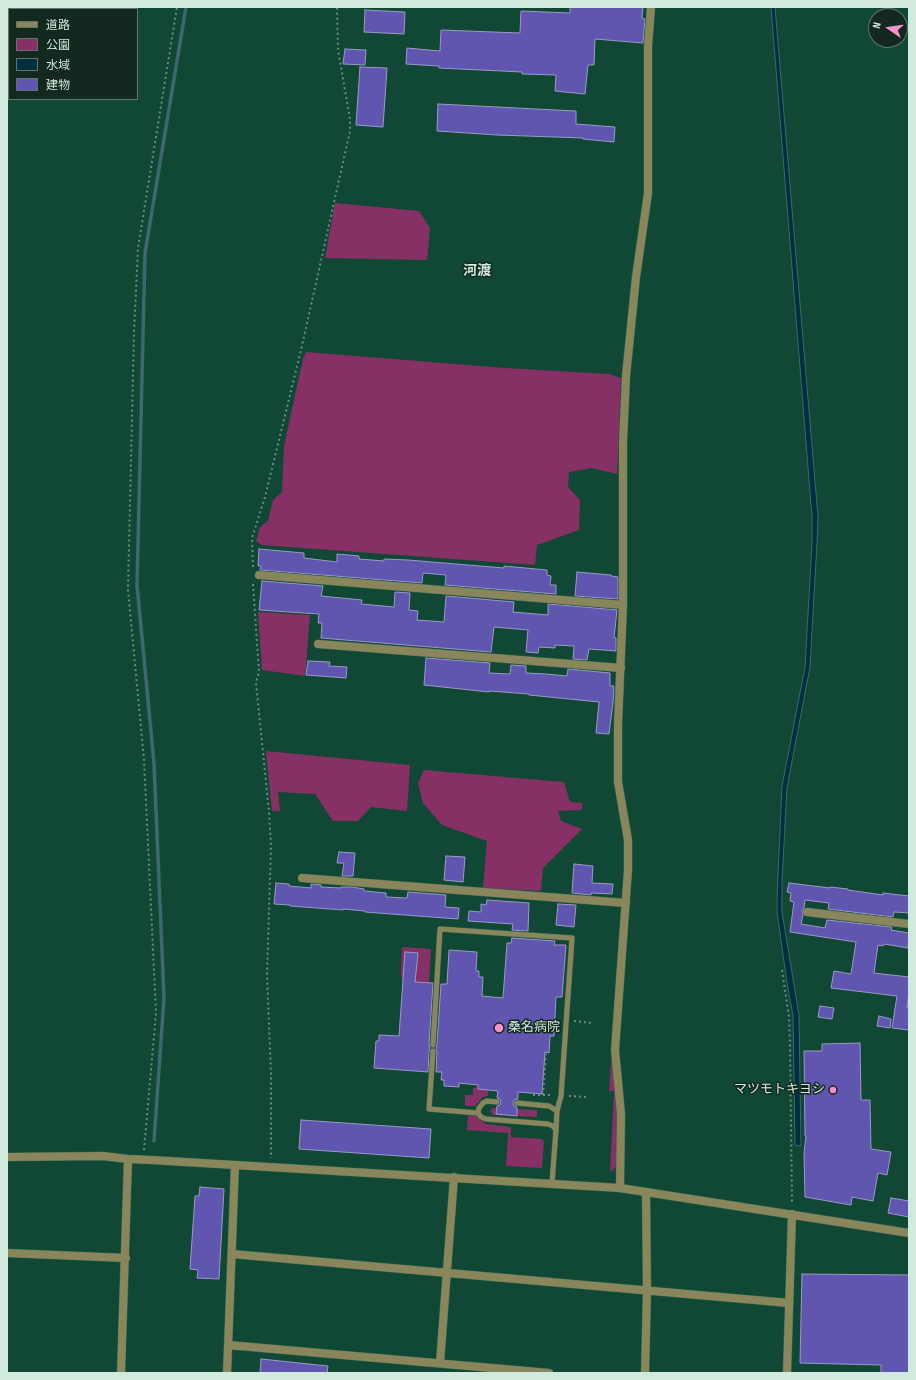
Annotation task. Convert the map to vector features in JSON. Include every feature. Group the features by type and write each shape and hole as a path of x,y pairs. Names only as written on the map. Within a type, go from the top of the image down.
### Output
{"street":[{"path":"620,1188 621,1114 615,1050 628,870 628,840 618,782 618,724 623,605 623,442 625,383 636,277 648,193 648,47 651,7"},
{"path":"259,575 623,605"},
{"path":"318,644 620,668"},
{"path":"302,878 626,903"},
{"path":"807,912 909,924"},
{"path":"7,1157 103,1156 128,1159 454,1177 620,1188 909,1233"},
{"path":"121,1373 126,1258 128,1159"},
{"path":"227,1373 235,1165"},
{"path":"440,1363 454,1177"},
{"path":"646,1192 646,1373"},
{"path":"787,1373 792,1214"},
{"path":"7,1253 126,1258"},
{"path":"232,1254 789,1303"},
{"path":"228,1345 549,1373"}],"lane":[{"path":"433,1045 440,929 572,938 561,1096 557,1111 552,1183"},
{"path":"433,1051 429,1109 478,1113 481,1117 486,1119 548,1124 556,1130"},
{"path":"478,1113 480,1106 484,1102 497,1102"},
{"path":"517,1103 549,1106 557,1111"}],"path":[{"path":"143,1159 156,1013 144,760 128,590 134,332 138,248 177,7"},
{"path":"782,970 789,1017 792,1214"},
{"path":"542,1095 546,1054"}],"green space":[{"path":"335,203 419,211 430,228 427,260 325,258"},
{"path":"306,352 505,368 609,374 621,378 617,474 592,468 569,472 568,487 580,500 579,530 537,545 535,565 262,545 256,541 260,527 268,521 273,500 282,492 284,446 303,359"},
{"path":"258,612 310,615 305,676 262,670"},
{"path":"266,751 410,765 407,811 371,807 358,821 333,821 315,794 278,792 280,811 272,811"},
{"path":"424,770 564,782 570,802 582,803 582,810 558,811 561,821 582,829 543,868 541,891 483,888 487,841 442,825 423,803 418,783"},
{"path":"402,947 431,949 429,983 403,981 401,975"},
{"path":"612,1051 618,1113 617,1166 610,1172 614,1091 609,1091"},
{"path":"478,1087 478,1089 488,1090 488,1096 483,1097 475,1106 466,1106 465,1095 473,1095 473,1088"},
{"path":"493,1108 537,1110 537,1117 493,1115 490,1111"},
{"path":"475,1115 486,1124 511,1127 511,1137 541,1139 544,1141 542,1168 506,1166 508,1133 467,1130 468,1116"}],"water":[{"path":"771,7 775,7 818,517 810,667 787,788 782,880 782,912 799,1015 801,1146 795,1145 793,1015 777,912 777,899 782,786 805,667 812,543 812,517"}],"building":[{"path":"570,7 643,7 642,18 645,19 643,43 595,39 594,65 588,65 585,94 555,91 556,75 439,68 439,66 406,64 407,48 440,51 441,30 520,33 521,11 570,13"},
{"path":"365,10 405,12 404,34 364,32"},
{"path":"345,49 366,50 365,65 343,64"},
{"path":"360,67 387,68 383,127 356,125"},
{"path":"438,104 576,111 576,124 615,127 614,142 583,138 437,131"},
{"path":"259,549 304,553 304,558 337,562 337,554 359,556 359,559 384,561 384,559 408,560 547,570 547,575 551,576 550,585 556,585 556,594 445,585 446,575 423,573 422,583 260,570 261,566 258,566"},
{"path":"577,572 618,577 618,599 575,596"},
{"path":"262,581 323,586 321,596 362,600 361,604 394,607 395,592 410,593 409,610 418,611 417,620 444,622 446,596 514,602 513,612 548,615 548,604 617,610 614,638 616,638 616,651 589,649 587,660 573,659 574,646 555,645 555,648 539,647 538,653 526,652 528,630 494,627 491,652 321,638 322,623 318,623 319,614 259,610"},
{"path":"426,658 490,663 489,673 510,674 511,665 526,666 526,673 567,676 568,669 610,673 610,686 614,686 609,734 596,733 599,702 424,685"},
{"path":"308,661 330,662 329,666 347,667 346,678 306,675"},
{"path":"339,852 355,853 353,876 342,876 344,863 337,863"},
{"path":"446,856 465,857 463,882 444,880"},
{"path":"574,864 593,866 592,883 613,884 612,894 591,893 591,895 572,893"},
{"path":"276,883 311,888 311,884 321,885 321,887 352,887 364,889 364,891 386,893 386,897 407,898 408,892 446,895 445,907 459,908 458,919 274,904"},
{"path":"789,883 848,889 883,895 883,893 909,896 909,913 894,912 893,917 828,909 829,903 805,900 801,924 825,928 827,920 892,927 891,930 909,933 908,948 884,944 883,946 878,945 874,973 909,977 907,1008 909,1008 909,1030 892,1028 897,996 831,988 834,971 851,974 856,942 790,932 794,902 790,901 791,893 787,892"},
{"path":"487,900 529,903 528,931 512,930 513,924 468,921 469,911 481,912 481,904 486,905"},
{"path":"558,904 576,905 574,927 556,925"},
{"name":"桑名病院","path":"512,938 555,941 554,945 566,945 562,997 556,997 554,1036 550,1036 549,1053 545,1052 542,1094 518,1092 518,1099 514,1100 513,1103 514,1106 517,1107 517,1116 496,1114 497,1106 500,1105 501,1102 500,1099 497,1098 498,1091 478,1089 478,1085 459,1083 459,1087 444,1086 444,1080 441,1080 442,1072 436,1072 436,1048 441,984 447,984 449,950 477,952 476,971 479,971 479,977 483,977 482,996 503,998 507,943 511,943"},
{"path":"405,952 418,953 415,982 433,983 428,1072 374,1068 376,1041 379,1041 379,1035 399,1036"},
{"path":"820,1006 834,1008 832,1019 818,1017"},
{"path":"879,1016 891,1019 890,1028 877,1026"},
{"path":"860,1043 861,1100 870,1100 871,1149 891,1152 887,1175 878,1173 873,1201 852,1197 851,1205 805,1197 804,1153 806,1136 804,1051 822,1051 822,1044"},
{"path":"301,1120 431,1129 429,1158 299,1149"},
{"path":"200,1187 224,1189 219,1279 197,1278 198,1270 190,1269 195,1196 199,1196"},
{"path":"891,1198 909,1201 909,1217 888,1213"},
{"path":"802,1274 909,1275 909,1373 881,1373 881,1365 800,1363"},
{"path":"261,1359 328,1366 327,1373 260,1373"}],"waterway":[{"path":"154,1141 164,998 154,763 137,585 145,253 186,7"}],"place":[{"name":"桑名病院","path":"499,1028"},
{"name":"マツモトキヨシ","path":"833,1090"}],"district":[{"name":"河渡","path":"477,271"}]}
